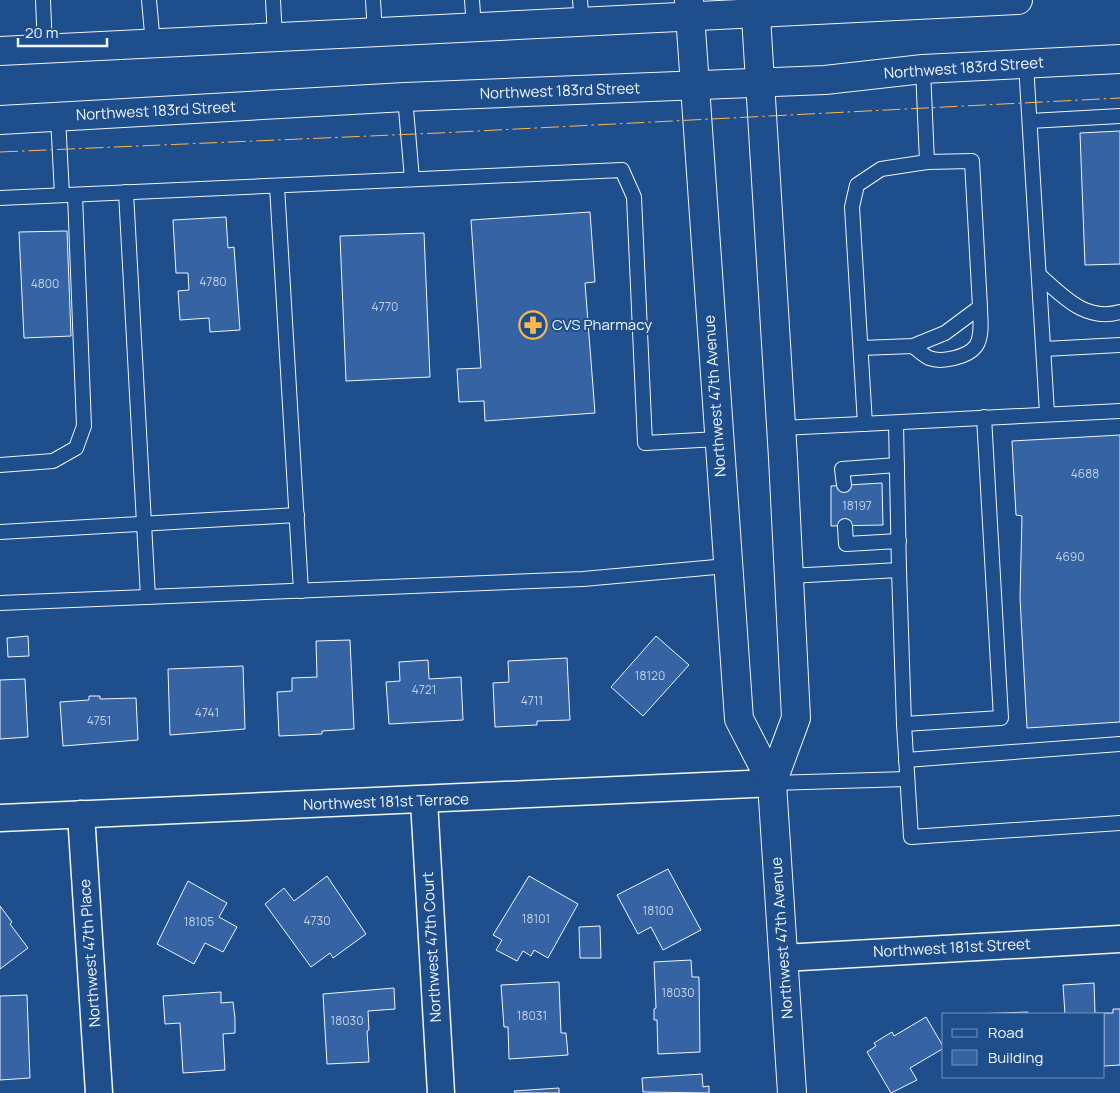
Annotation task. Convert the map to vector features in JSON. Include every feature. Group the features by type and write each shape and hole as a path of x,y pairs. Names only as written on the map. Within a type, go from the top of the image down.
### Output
{"main road":[{"path":"0,51 474,28 581,12 1018,0"},
{"name":"Northwest 47th Avenue","path":"755,7 782,428 796,718 772,783"},
{"name":"Northwest 47th Avenue","path":"690,9 718,440 739,719 772,783 792,1093"},
{"name":"Northwest 183rd Street","path":"0,120 405,97 825,80 923,69 1120,59"}],"street":[{"name":"Northwest 181st Terrace","path":"0,818 772,783"},
{"name":"Northwest 47th Court","path":"424,800 441,1093"},
{"name":"Northwest 47th Place","path":"81,814 100,1093"},
{"name":"Northwest 181st Street","path":"783,958 1120,938"}],"lane":[{"path":"42,0 45,49"},
{"path":"149,0 153,44"},
{"path":"273,0 275,38"},
{"path":"373,0 375,33"},
{"path":"472,0 474,28"},
{"path":"1026,64 1047,413"},
{"path":"923,69 927,162"},
{"path":"405,97 412,179"},
{"path":"1030,121 1120,116"},
{"path":"0,465 53,461 76,448 84,426 68,195 58,117"},
{"path":"865,424 852,207 857,185 881,169 927,162 972,161 980,307 980,333 977,345 968,353 953,358 931,359 913,346"},
{"path":"0,198 622,170 634,197 645,443 718,440"},
{"path":"277,186 301,591"},
{"path":"126,192 148,597"},
{"path":"1039,275 1079,309 1109,315 1120,312"},
{"path":"861,348 913,346 945,333 980,307"},
{"path":"1044,349 1120,345"},
{"path":"782,428 1047,413 1120,411"},
{"path":"904,724 1001,718 984,417"},
{"path":"896,423 904,724 910,837 1120,823"},
{"path":"844,486 842,469 897,465"},
{"path":"0,532 297,515"},
{"path":"845,526 846,544 899,541"},
{"path":"0,603 583,580 727,566"},
{"path":"789,576 899,570"},
{"path":"906,760 1120,744"},
{"path":"772,783 907,779"}],"building":[{"path":"1120,131 1120,264 1085,265 1080,133"},
{"name":"CVS Pharmacy","path":"590,212 595,282 585,283 595,413 485,421 484,401 459,402 457,369 481,368 471,220"},
{"path":"226,217 228,248 234,247 240,330 210,332 209,318 180,320 178,291 189,290 188,273 176,273 173,220"},
{"path":"67,231 71,336 24,338 19,232"},
{"path":"424,233 430,377 346,381 340,236"},
{"path":"1120,435 1120,722 1027,728 1020,598 1022,516 1016,515 1012,441"},
{"path":"882,483 883,525 831,526 831,486"},
{"path":"28,636 29,656 8,657 7,638"},
{"path":"656,636 689,665 643,716 611,687"},
{"path":"350,640 354,729 322,731 322,734 279,736 277,692 292,691 292,678 317,677 316,641"},
{"path":"567,658 570,720 537,721 537,725 495,727 493,683 509,682 508,661"},
{"path":"428,660 429,679 461,677 463,720 389,724 386,682 400,681 399,662"},
{"path":"243,666 245,729 170,735 168,669"},
{"path":"25,679 28,737 0,739 0,680"},
{"path":"89,696 100,696 100,699 136,698 138,740 63,746 60,702 89,700"},
{"path":"668,869 701,930 663,950 651,927 638,934 617,895"},
{"path":"327,876 366,934 333,958 330,953 311,967 265,904 284,888 294,901"},
{"path":"529,876 578,904 548,958 534,950 531,956 523,951 517,961 496,950 502,940 493,935"},
{"path":"188,881 227,903 219,917 237,927 223,952 205,943 194,964 157,944"},
{"path":"0,906 12,922 10,924 28,948 0,969"},
{"path":"600,926 601,958 580,958 579,927"},
{"path":"691,960 692,977 699,977 700,1052 658,1054 657,1020 654,1020 654,1009 656,1008 654,962"},
{"path":"559,982 561,1033 566,1033 568,1055 509,1059 508,1027 504,1027 501,985"},
{"path":"1094,983 1095,1013 1065,1013 1063,985"},
{"path":"394,988 395,1009 368,1011 369,1062 327,1064 323,994"},
{"path":"221,992 221,1003 233,1002 235,1018 235,1033 223,1034 225,1070 183,1073 180,1023 165,1024 163,996"},
{"path":"27,995 30,1078 0,1080 0,996"},
{"path":"1113,1009 1120,1009 1120,1065 1105,1066 1105,1013 1113,1013"},
{"path":"926,1017 942,1045 942,1049 910,1068 917,1080 891,1093 867,1052 876,1046 874,1043 892,1032 894,1036"},
{"path":"702,1074 703,1087 709,1086 709,1093 643,1092 642,1078"},
{"path":"559,1088 559,1093 515,1093 514,1091"}],"power":[{"path":"0,152 439,133 1120,98"}],"place":[{"name":"CVS Pharmacy","path":"533,325"}]}
